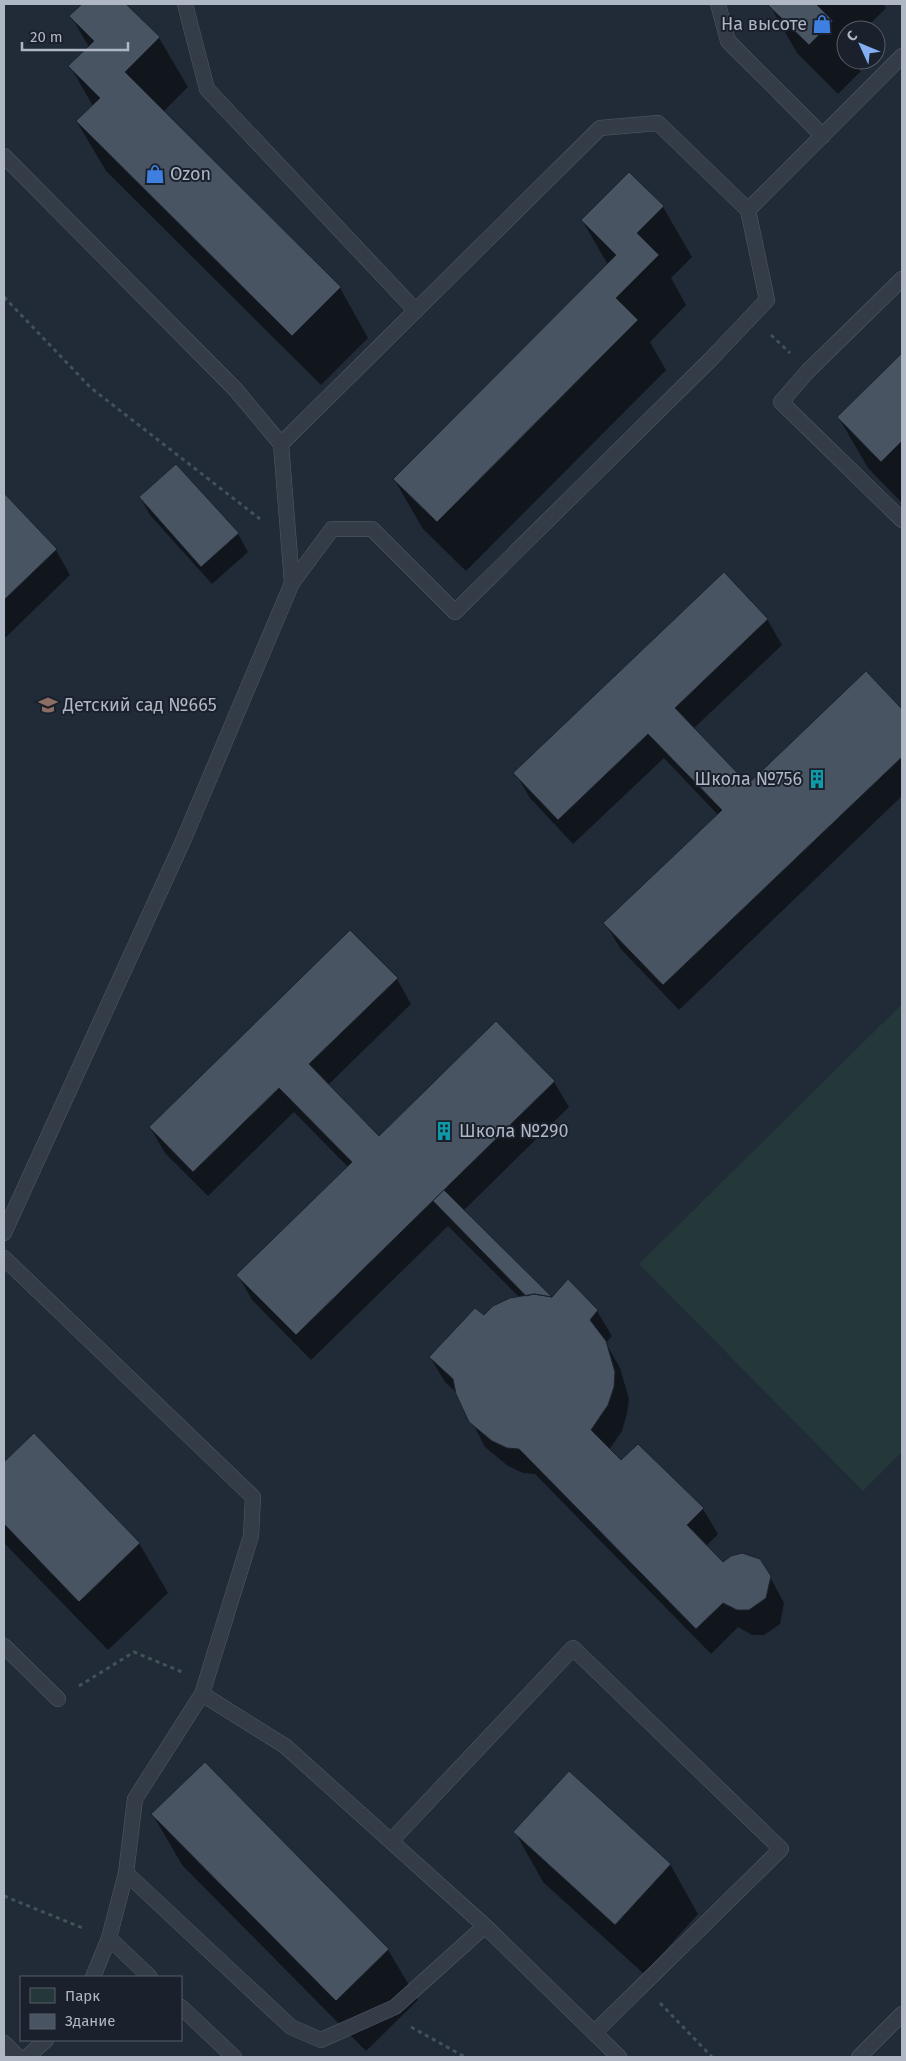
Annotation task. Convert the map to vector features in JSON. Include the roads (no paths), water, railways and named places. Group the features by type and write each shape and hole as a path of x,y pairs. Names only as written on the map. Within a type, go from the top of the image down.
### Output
{"lane":[{"path":"185,4 207,89 416,311"},
{"path":"718,4 728,41 822,136"},
{"path":"748,210 902,56"},
{"path":"4,1233 183,841 292,583 332,530 372,529 455,612 711,359 767,300 748,210 658,123 600,128 281,444"},
{"path":"4,156 235,389 281,444 292,583"},
{"path":"902,279 808,371 781,402 902,520"},
{"path":"4,1258 253,1497 251,1536 204,1688 135,1799 126,1873 109,1938 93,1976"},
{"path":"4,1646 58,1699"},
{"path":"391,1841 573,1648 781,1849 594,2033"},
{"path":"204,1688 286,1746 485,1926 619,2057"},
{"path":"126,1873 291,2027 321,2040 395,2007 485,1926"},
{"path":"109,1938 149,1976"},
{"path":"182,2008 234,2057"},
{"path":"859,2057 902,2014"},
{"path":"27,2057 45,2041"},
{"path":"4,2043 18,2057"}],"place":[{"name":"На высоте","path":"822,24"},
{"name":"Ozon","path":"155,174"},
{"name":"Детский сад №665","path":"48,705"},
{"name":"Школа №756","path":"817,779"},
{"name":"Школа №290","path":"444,1131"}]}
